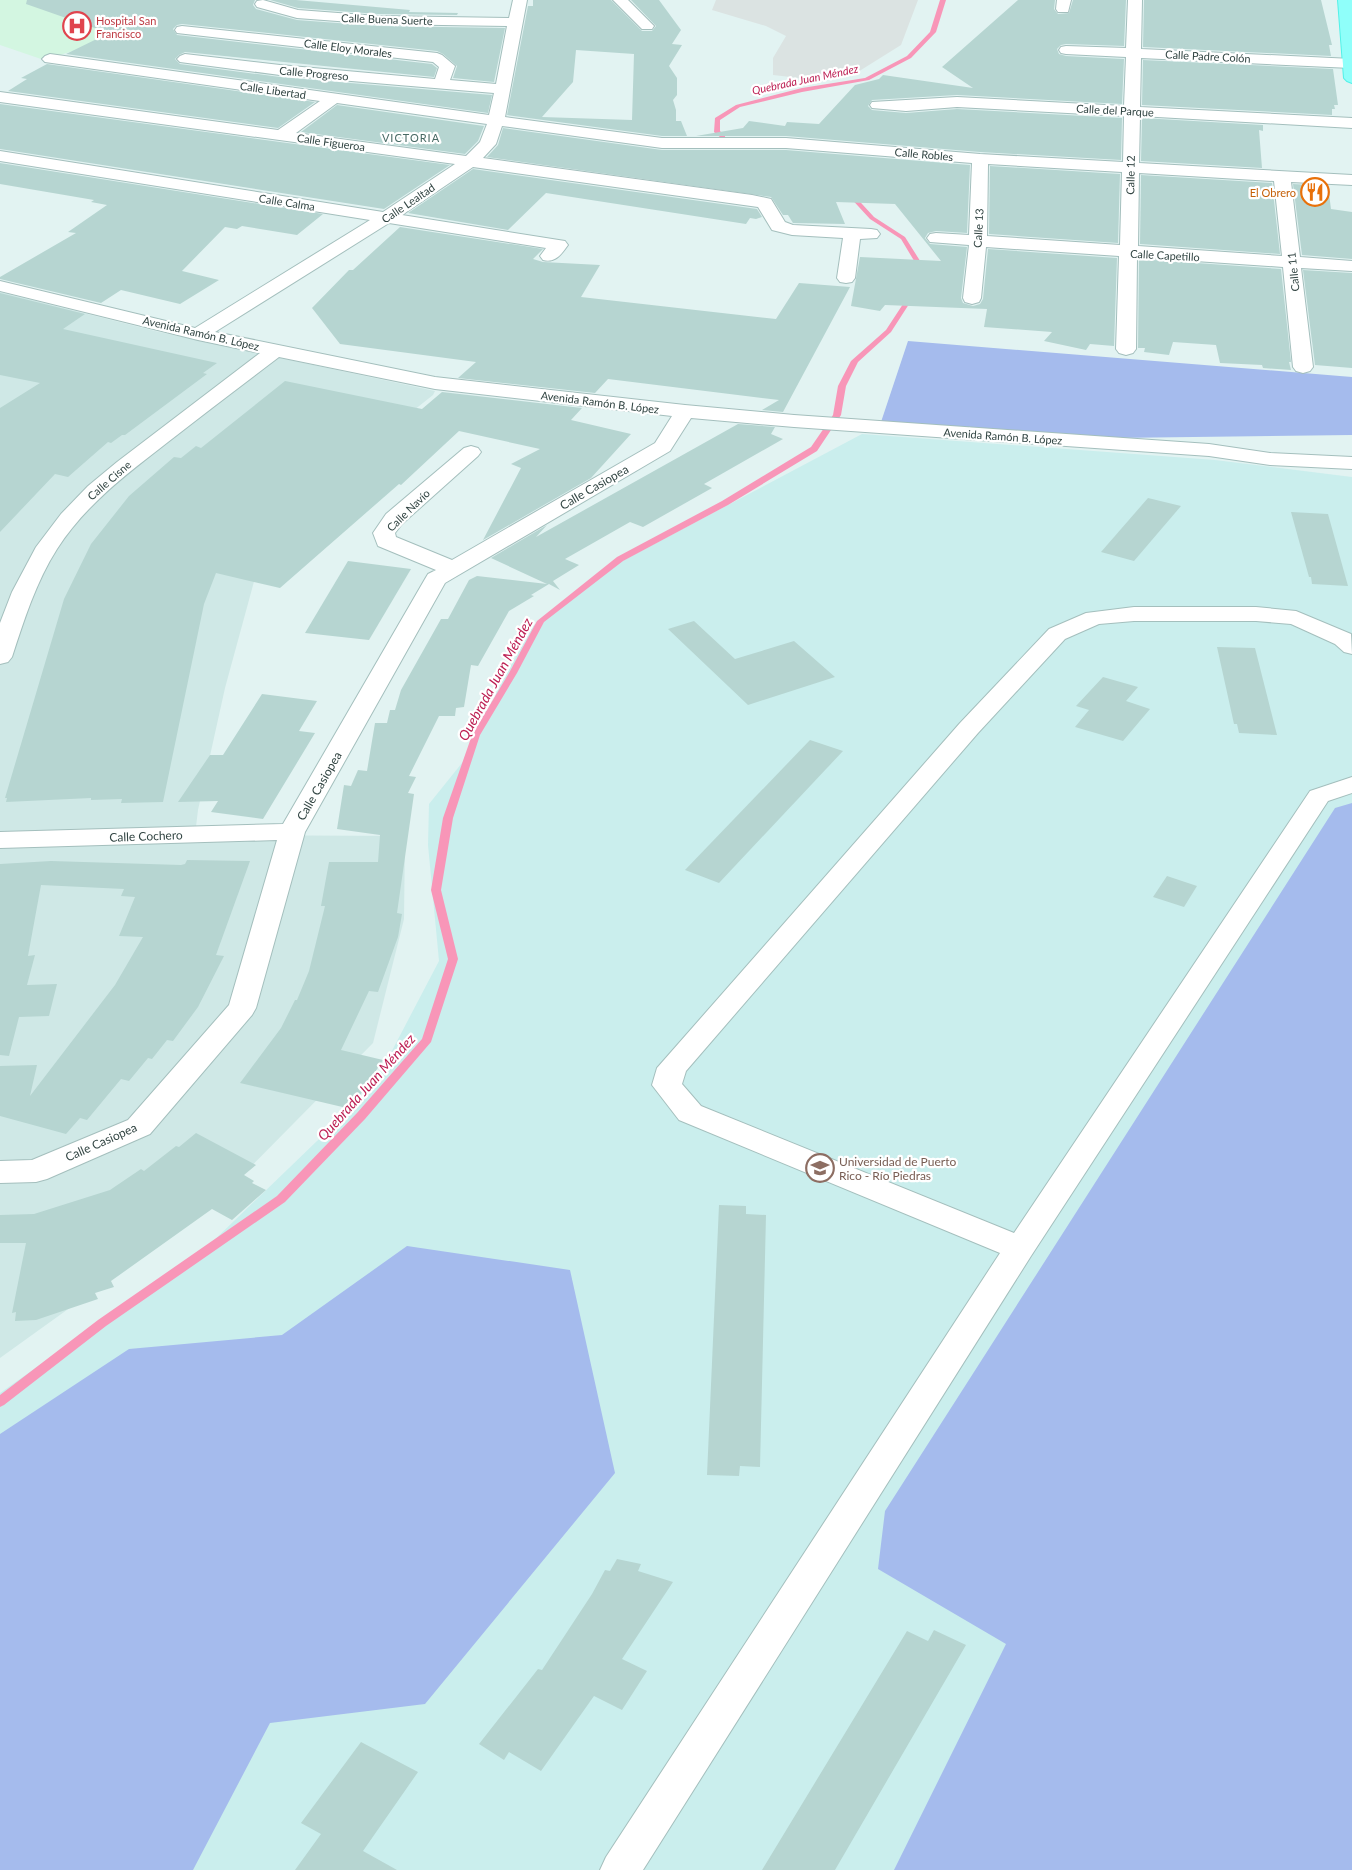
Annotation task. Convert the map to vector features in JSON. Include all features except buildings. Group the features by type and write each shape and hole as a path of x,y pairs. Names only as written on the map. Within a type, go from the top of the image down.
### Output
{"main road":[{"path":"1344,0 1351,71"}],"street":[{"name":"Calle Lealtad","path":"198,334 387,217 469,162 488,144 496,121 514,22 520,0"},
{"path":"620,0 647,26"},
{"name":"Calle 12","path":"1126,349 1135,0"},
{"name":"Calle Buena Suerte","path":"262,4 297,14 360,18 514,22"},
{"name":"Calle Eloy Morales","path":"182,30 436,58 447,66 442,84"},
{"path":"188,59 228,35"},
{"name":"Calle Padre Colón","path":"1066,50 1133,53 1351,71"},
{"name":"Calle Progreso","path":"170,57 280,70 502,89"},
{"name":"Calle Libertad","path":"50,59 496,121"},
{"name":"Calle Figueroa","path":"0,97 752,200 765,203 778,226 792,230 852,234"},
{"path":"282,135 334,98"},
{"name":"Calle del Parque","path":"878,105 906,106 957,102 1352,123"},
{"name":"Calle Robles","path":"496,121 662,143 786,143 980,159 1352,180"},
{"name":"Calle Calma","path":"0,156 559,245 550,256"},
{"name":"Calle 13","path":"972,298 978,242 980,159"},
{"name":"Calle 11","path":"1282,176 1303,367"},
{"path":"846,278 852,234 871,234"},
{"name":"Calle Capetillo","path":"936,238 1352,266"},
{"name":"Avenida Ramón B. López","path":"0,286 198,334 434,383 685,412 794,422 1209,450 1270,459 1352,463"},
{"name":"Calle Cisne","path":"0,657 21,596 56,534 92,492 276,350"},
{"name":"Calle Casiopea","path":"0,1172 36,1171 139,1127 242,1008 292,832 436,579 663,447 685,412"},
{"name":"Avenida Ramón B. López","path":"1209,450 1257,446 1352,447"},
{"name":"Calle Navío","path":"453,569 386,542 384,533 394,520 471,452"},
{"path":"1020,1248 690,1113 668,1085 672,1068 970,728 1057,634 1094,618 1211,612 1296,618 1343,639 1352,647"},
{"path":"620,1870 1020,1248 1319,796 1352,785"},
{"name":"Calle Cochero","path":"0,840 292,832"}],"shaded area":[{"name":"Hospital San Francisco","path":"0,0 237,0 44,60 0,45"},
{"path":"716,0 918,0 901,45 853,75 817,80 773,75 773,58 786,36 766,26 712,10"},
{"path":"0,292 159,332 435,391 433,395 399,422 261,556 225,688 198,810 195,835 405,836 404,919 373,1043 213,1205 0,1358"},
{"path":"908,341 1352,377 1352,435 1114,438 881,422"},
{"name":"Universidad de Puerto Rico - Río Piedras","path":"862,434 1215,460 1352,477 1352,1870 0,1870 0,1393 205,1249 373,1087 439,961 428,845 429,804 474,748 498,689 533,626 609,568"},
{"path":"1352,803 1352,1870 894,1870 1006,1644 878,1569 885,1511 1335,808"},
{"path":"407,1246 570,1270 615,1473 425,1704 270,1723 193,1870 0,1870 0,1434 129,1349 282,1335"}],"waterway":[{"name":"Quebrada Juan Méndez","path":"723,137 717,132 717,119 738,106 802,90 867,79 909,57 933,32 943,0"},
{"name":"Quebrada Juan Méndez","path":"849,193 872,218 903,238 919,264 916,272"},
{"name":"Quebrada Juan Méndez","path":"0,1402 102,1323 281,1199 361,1116 427,1040 453,959 436,890 448,818 476,735 541,621 620,559 725,503 814,449 837,415 842,386 855,361 889,331 908,301 910,293"}],"place":[{"name":"Hospital San Francisco","path":"77,26"},
{"name":"El Obrero","path":"1315,192"},
{"name":"Universidad de Puerto Rico - Río Piedras","path":"820,1168"}],"district":[{"name":"VICTORIA","path":"411,137"}]}
